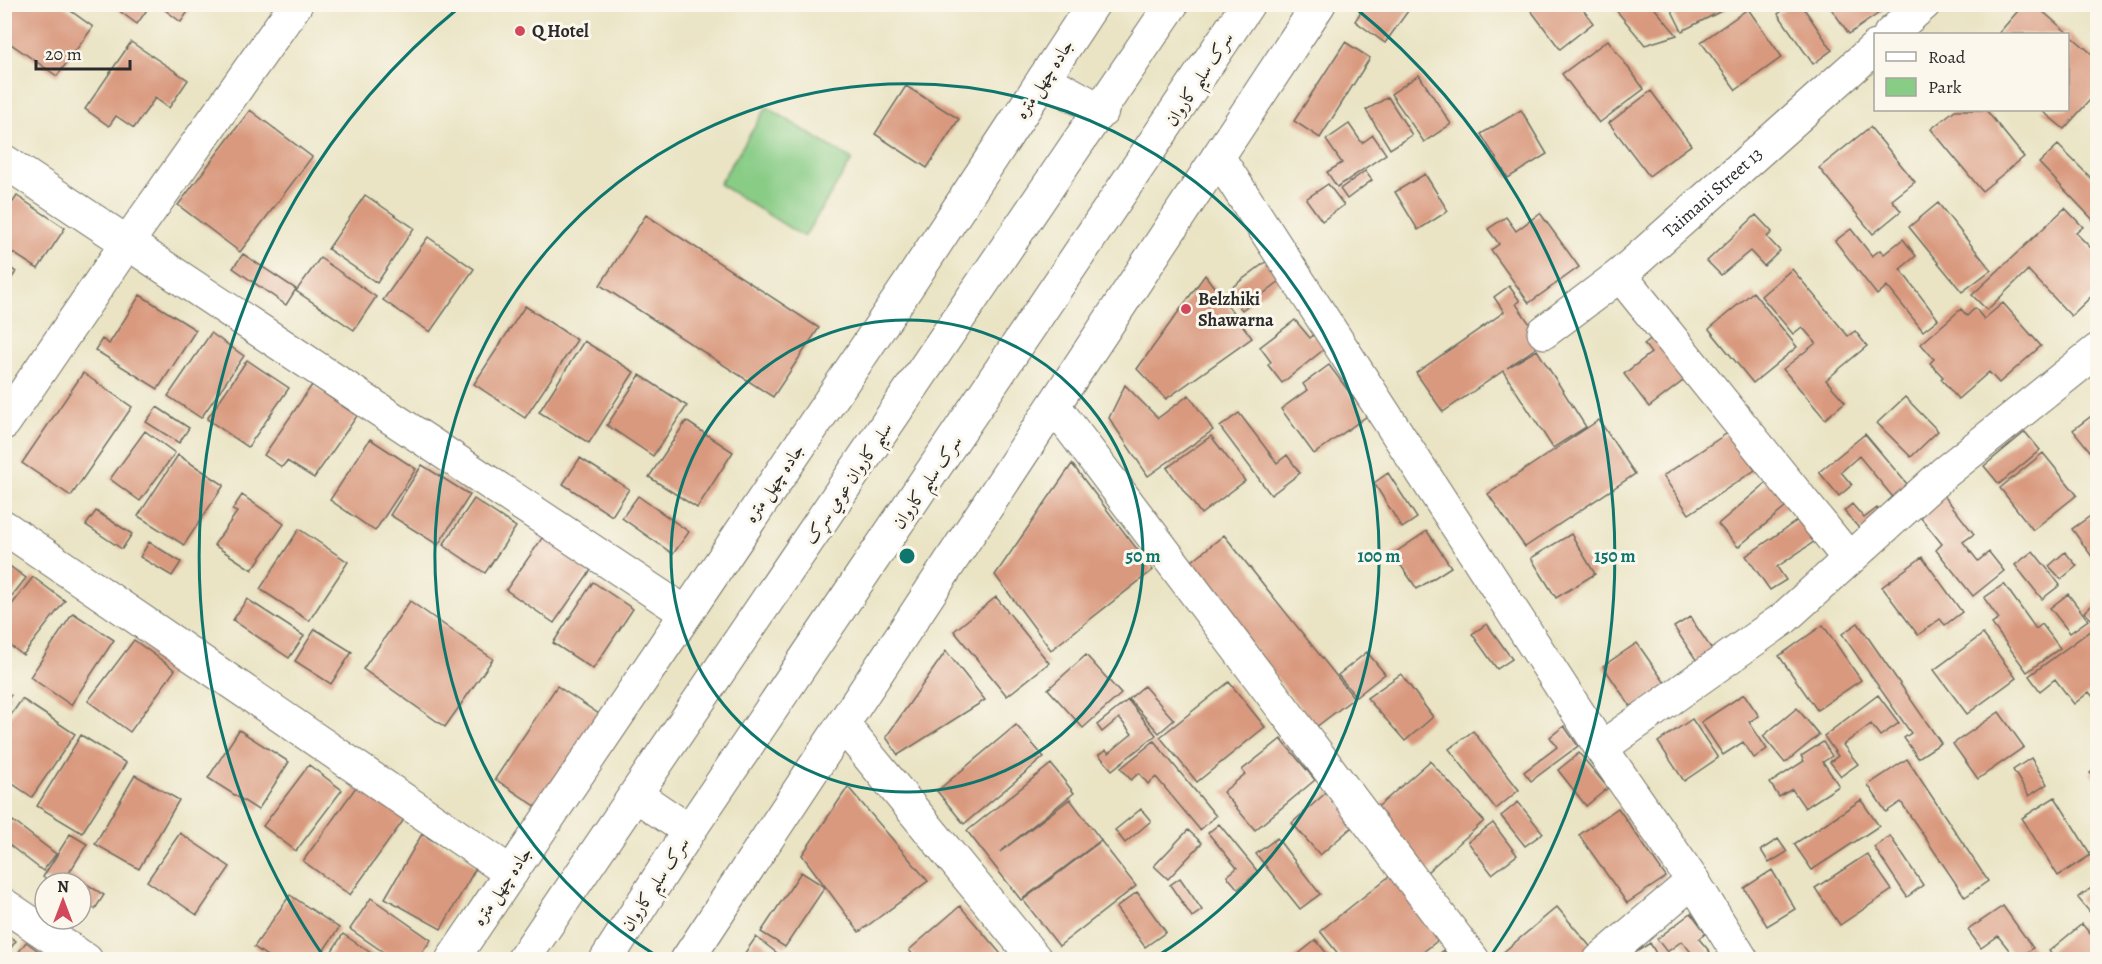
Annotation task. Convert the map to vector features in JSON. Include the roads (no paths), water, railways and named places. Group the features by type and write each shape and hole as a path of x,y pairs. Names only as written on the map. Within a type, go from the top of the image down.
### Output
{"street":[{"path":"4,423 127,243 296,4"},
{"name":"جاده چهل متره","path":"452,960 1093,4"},
{"name":"سلیم کاروان عومي سړک","path":"523,960 1102,111 1172,4"},
{"name":"سرک سلیم کاروان","path":"606,960 689,831 1248,4"},
{"path":"687,960 844,726 890,651 1055,407 1319,4"},
{"path":"1891,33 1924,4"},
{"name":"Taimani Street 13","path":"1544,332 1620,275 1874,48"},
{"path":"1044,79 1102,111"},
{"path":"1218,157 1601,748 1692,881 1742,960"},
{"path":"4,161 686,613"},
{"path":"1620,275 1849,559"},
{"path":"1601,748 1784,619 1944,473 2097,350"},
{"path":"1055,407 1473,960"},
{"path":"4,527 511,873"},
{"path":"844,726 1036,960"},
{"path":"636,795 689,831"},
{"path":"1600,960 1692,881"},
{"path":"4,905 86,960"}],"place":[{"name":"Q Hotel","path":"520,31"},
{"name":"Belzhiki Shawarna","path":"1186,309"}]}
